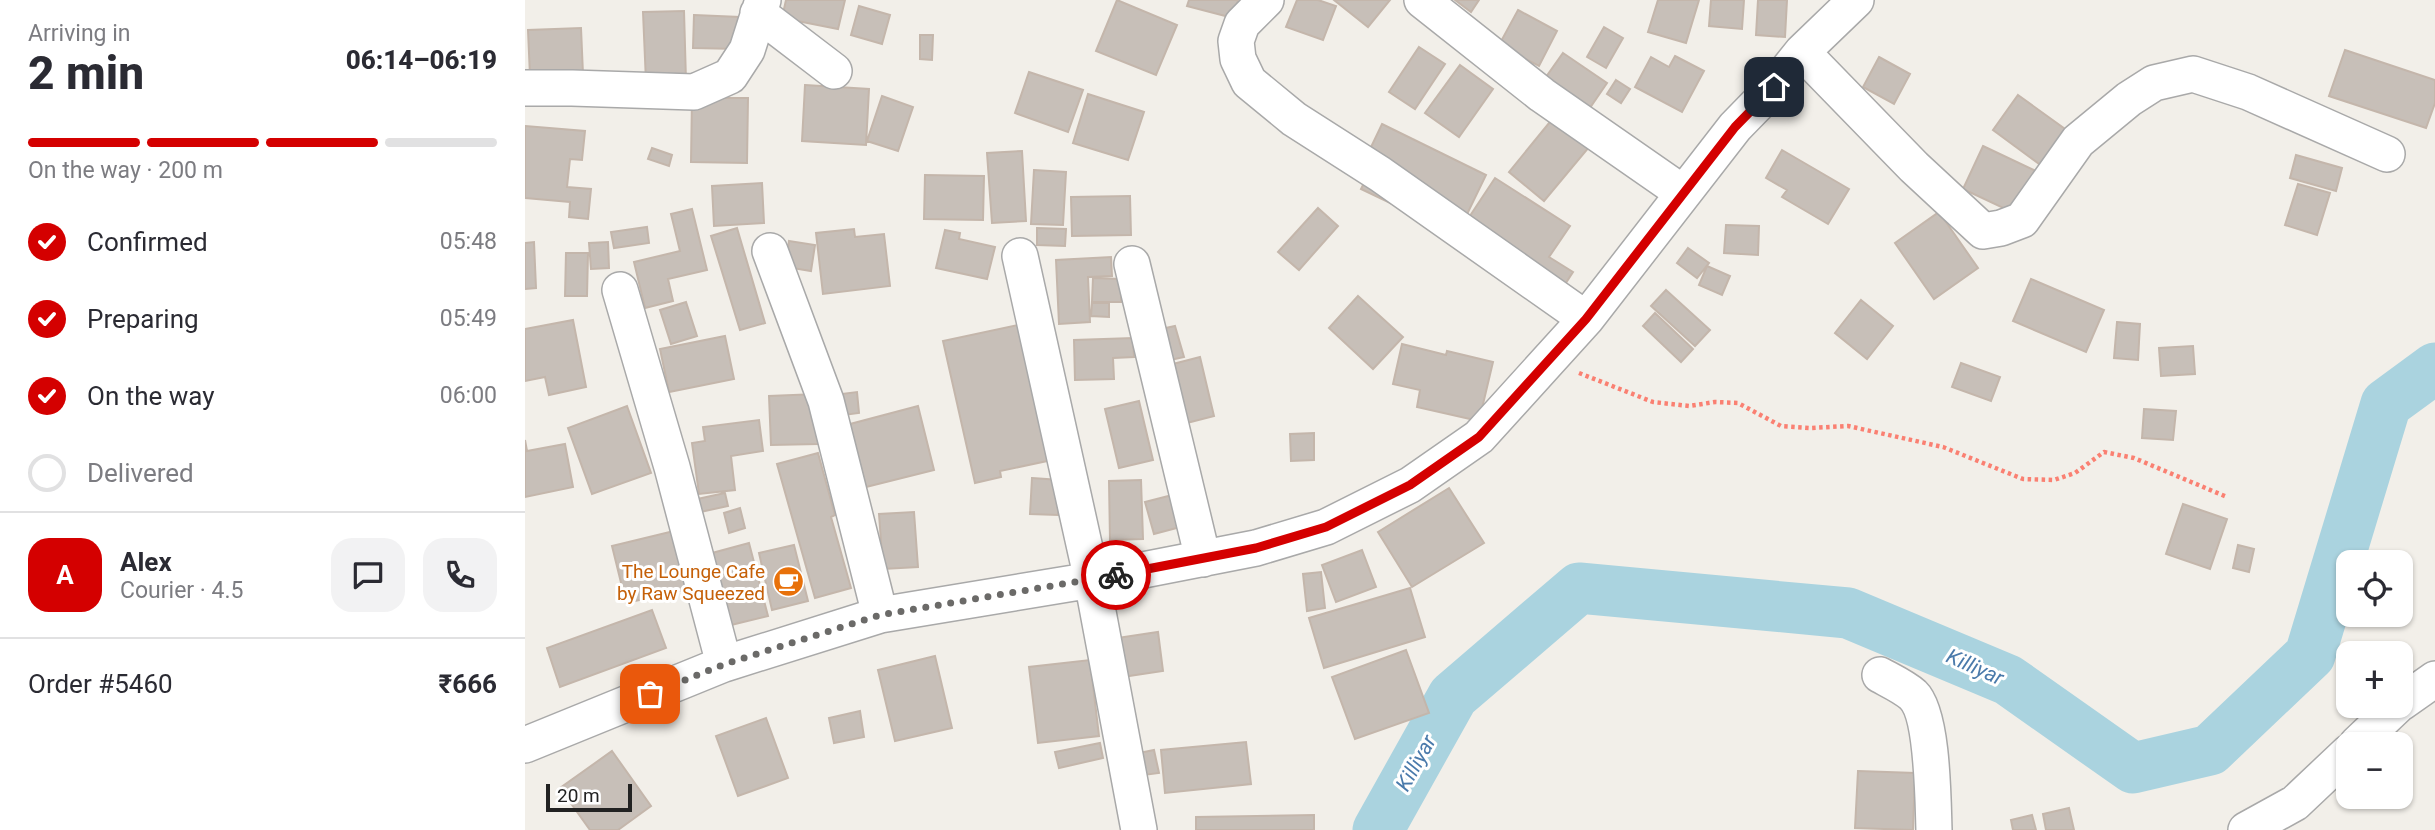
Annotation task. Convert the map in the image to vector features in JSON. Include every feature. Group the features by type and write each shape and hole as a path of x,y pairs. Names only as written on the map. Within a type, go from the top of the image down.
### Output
{"street":[{"path":"1266,0 1241,24 1236,41 1238,60 1249,82 1294,119 1380,174 1586,319"},
{"path":"1422,0 1542,95 1683,193"},
{"path":"525,745 725,664 880,615 1092,580 1256,548 1326,527 1410,485 1479,437 1586,319 1735,127 1774,87 1813,28 1856,0"},
{"path":"525,89 694,92 730,76 747,50 760,7 834,71"},
{"path":"1813,28 1914,167 1983,230 2001,228 2022,220 2078,141 2129,99 2154,83 2193,75 2248,92 2387,154"},
{"path":"770,251 826,401 880,615"},
{"path":"1020,256 1092,580 1139,830"},
{"path":"1132,264 1203,559"},
{"path":"620,290 725,664"},
{"path":"1880,675 1915,697 1924,722 1930,750 1934,830"},
{"path":"2413,695 2435,679"},
{"path":"2370,732 2385,718"},
{"path":"2246,830 2295,803 2336,764"}],"path":[{"path":"1549,360 1653,402 1689,406 1715,402 1738,403 1781,426 1848,426 1943,447 2022,479 2054,480 2075,473 2104,452 2134,458 2227,497"}],"building":[{"path":"786,0 845,0 838,29 782,18"},
{"path":"1117,0 1177,25 1156,75 1096,51"},
{"path":"1189,0 1238,0 1233,18 1187,6"},
{"path":"1297,0 1318,0 1336,6 1323,40 1286,27"},
{"path":"1334,0 1390,0 1368,27"},
{"path":"1455,0 1479,0 1471,12"},
{"path":"1658,0 1699,0 1686,43 1648,32"},
{"path":"1711,0 1744,0 1742,29 1709,26"},
{"path":"1758,0 1787,0 1785,37 1756,35"},
{"path":"859,6 890,15 882,44 851,35"},
{"path":"1518,10 1557,31 1539,66 1499,45"},
{"path":"684,11 686,81 646,82 643,12"},
{"path":"694,15 740,17 739,49 693,48"},
{"path":"1604,27 1623,38 1606,68 1587,57"},
{"path":"581,28 583,74 530,76 528,30"},
{"path":"920,35 933,35 932,60 920,59"},
{"path":"1419,47 1445,64 1415,109 1389,92"},
{"path":"2345,50 2435,80 2435,103 2426,128 2329,96"},
{"path":"1563,53 1607,83 1585,115 1541,84"},
{"path":"1675,56 1704,71 1682,112 1635,87 1651,57 1669,67"},
{"path":"1879,57 1910,74 1894,104 1863,87"},
{"path":"1460,65 1493,89 1459,137 1425,113"},
{"path":"1029,72 1083,90 1068,132 1015,113"},
{"path":"1616,80 1630,89 1621,103 1607,94"},
{"path":"805,85 869,89 866,145 802,141"},
{"path":"1088,94 1144,112 1128,160 1073,143"},
{"path":"2018,95 2072,134 2046,169 1993,130"},
{"path":"882,96 913,107 898,151 867,141"},
{"path":"692,98 748,98 747,163 691,162"},
{"path":"1554,117 1590,146 1544,201 1509,172"},
{"path":"1382,124 1486,175 1457,235 1361,189 1371,169 1362,166"},
{"path":"525,126 585,131 582,160 570,159 567,187 591,189 588,219 569,217 570,202 525,198"},
{"path":"1983,146 2036,171 2016,214 1963,189"},
{"path":"652,148 672,155 669,166 648,159"},
{"path":"1782,150 1849,189 1828,224 1782,197 1787,190 1766,178"},
{"path":"1022,151 1026,221 992,223 987,153"},
{"path":"2296,155 2342,168 2336,191 2290,178"},
{"path":"1034,170 1066,172 1063,225 1031,224"},
{"path":"925,175 984,176 983,220 924,219"},
{"path":"1495,178 1570,226 1549,257 1573,272 1556,298 1458,234"},
{"path":"762,183 764,223 714,226 712,186"},
{"path":"2298,184 2330,193 2317,235 2285,225"},
{"path":"1130,196 1131,235 1072,236 1071,197"},
{"path":"1318,208 1338,226 1299,270 1278,252"},
{"path":"692,209 707,270 668,279 673,301 645,308 634,262 680,251 671,214"},
{"path":"1939,212 1978,268 1934,299 1895,243"},
{"path":"1726,225 1759,226 1758,255 1724,253"},
{"path":"647,227 649,243 614,248 611,232"},
{"path":"737,228 765,323 740,330 711,236"},
{"path":"1037,228 1066,229 1065,246 1037,245"},
{"path":"854,229 855,237 884,234 890,286 823,294 816,233"},
{"path":"945,230 960,233 959,239 995,247 987,279 936,268"},
{"path":"789,241 815,245 811,271 786,267"},
{"path":"534,242 536,288 525,289 525,243"},
{"path":"608,242 609,268 591,269 589,243"},
{"path":"1688,248 1709,263 1697,278 1677,263"},
{"path":"566,253 588,253 587,296 565,296"},
{"path":"1111,257 1112,276 1088,277 1090,322 1059,324 1056,260"},
{"path":"1707,266 1730,276 1722,295 1699,285"},
{"path":"1093,278 1121,279 1121,302 1092,302"},
{"path":"2031,279 2104,310 2086,352 2013,321"},
{"path":"1666,290 1710,330 1695,346 1651,306"},
{"path":"1358,296 1403,337 1373,369 1329,328"},
{"path":"1861,300 1893,326 1867,359 1835,333"},
{"path":"686,302 697,336 671,344 660,310"},
{"path":"1092,303 1109,303 1109,317 1091,316"},
{"path":"1655,313 1693,349 1681,362 1643,326"},
{"path":"573,320 586,387 549,395 545,377 525,381 525,329"},
{"path":"2117,322 2140,324 2138,360 2114,358"},
{"path":"1027,323 1057,459 1000,471 1001,477 975,483 943,341"},
{"path":"1175,326 1184,357 1170,360 1161,329"},
{"path":"725,336 734,379 669,392 660,349"},
{"path":"1133,338 1134,357 1113,358 1114,379 1075,380 1074,340"},
{"path":"1402,344 1446,355 1447,351 1493,362 1479,421 1417,407 1420,390 1393,384"},
{"path":"2193,346 2195,374 2161,376 2159,348"},
{"path":"1200,357 1214,416 1183,424 1169,365"},
{"path":"1961,363 2000,377 1991,401 1952,387"},
{"path":"857,392 859,413 844,415 841,394"},
{"path":"817,394 818,444 771,445 769,396"},
{"path":"1139,401 1153,460 1119,468 1105,409"},
{"path":"627,406 651,473 592,494 568,428"},
{"path":"918,406 934,470 866,487 850,424"},
{"path":"2144,409 2176,411 2173,440 2142,438"},
{"path":"759,420 763,451 731,456 735,490 699,494 692,443 705,441 703,427"},
{"path":"1314,433 1314,460 1291,461 1290,434"},
{"path":"525,440 527,451 565,444 573,487 525,497"},
{"path":"818,453 835,515 831,517 851,588 815,598 777,464"},
{"path":"1032,478 1060,480 1058,515 1030,514"},
{"path":"1141,480 1143,539 1110,540 1109,481"},
{"path":"1449,488 1484,543 1412,587 1378,532"},
{"path":"725,493 728,506 691,514 688,501"},
{"path":"1180,493 1188,525 1154,534 1145,502"},
{"path":"2183,504 2227,519 2210,569 2166,554"},
{"path":"740,508 745,528 729,533 724,513"},
{"path":"914,512 918,567 883,569 879,514"},
{"path":"674,531 688,589 626,603 612,546"},
{"path":"749,543 768,616 731,625 712,553"},
{"path":"794,545 808,601 772,610 759,553"},
{"path":"2238,545 2254,549 2249,572 2233,568"},
{"path":"1362,550 1376,587 1336,602 1322,565"},
{"path":"1321,572 1325,608 1307,611 1303,574"},
{"path":"1410,588 1425,637 1324,668 1309,618"},
{"path":"652,610 666,648 560,687 547,648"},
{"path":"1158,632 1163,671 1122,677 1117,638"},
{"path":"1406,650 1429,713 1355,739 1332,677"},
{"path":"935,656 952,728 895,741 878,670"},
{"path":"1090,660 1099,736 1038,743 1029,667"},
{"path":"860,711 864,737 834,743 829,718"},
{"path":"766,718 788,778 738,796 716,736"},
{"path":"1246,742 1251,784 1165,793 1161,750"},
{"path":"1100,743 1103,758 1059,768 1055,752"},
{"path":"1154,750 1159,773 1144,775 1139,753"},
{"path":"612,751 651,806 618,830 590,830 560,788"},
{"path":"1858,771 1915,773 1913,830 1855,828"},
{"path":"2069,808 2074,830 2046,830 2043,814"},
{"path":"1314,815 1314,830 1196,830 1196,817"},
{"path":"2032,815 2036,830 2013,830 2011,820"}],"waterway":[{"name":"Killiyar","path":"1378,830 1453,696 1579,588 1848,613 2008,680 2133,768 2210,750 2310,655 2386,404 2435,368"},
{"path":"2386,404 2435,389"}],"way so far":[{"path":"650,694 725,664 880,615 1116,575"}],"place":[{"name":"The Lounge Cafe by Raw Squeezed","path":"788,582"}],"route":[{"path":"1116,575 1256,548 1326,527 1410,485 1479,437 1586,319 1735,127 1774,87"}]}
